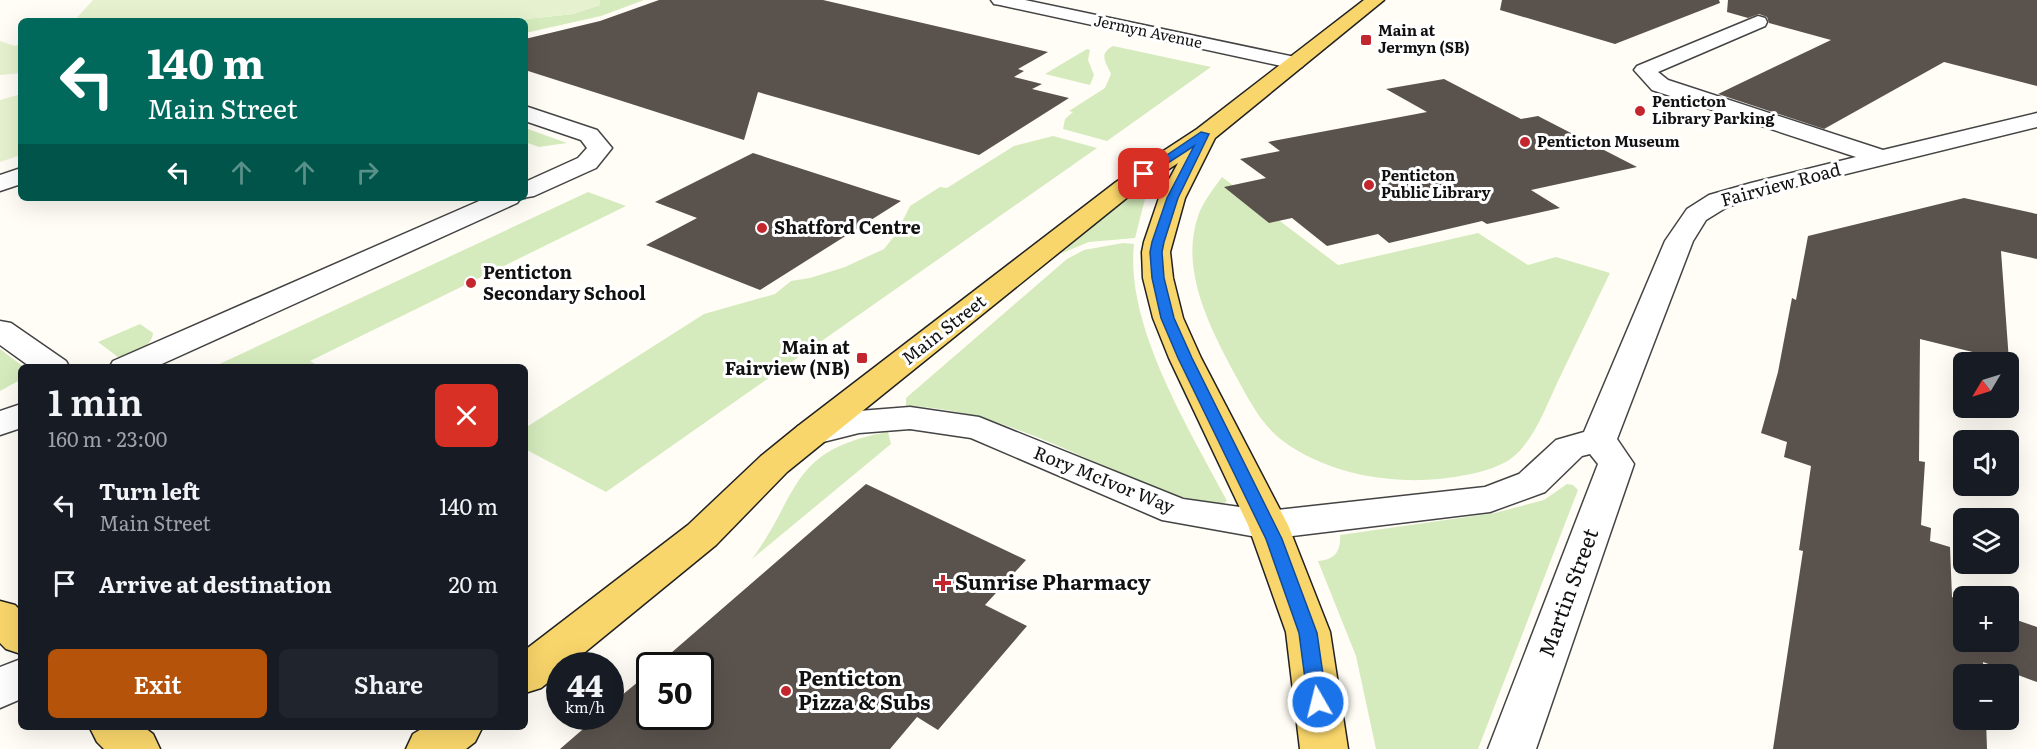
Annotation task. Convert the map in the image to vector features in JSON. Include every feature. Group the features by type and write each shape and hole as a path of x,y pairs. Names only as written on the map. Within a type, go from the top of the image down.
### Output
{"main road":[{"name":"Main Street","path":"528,673 702,535 774,464 1125,187 1205,134 1375,0"},
{"path":"1205,134 1172,198 1156,252 1158,278 1168,318 1185,358 1268,525 1308,633 1324,749"},
{"path":"0,617 18,634"},
{"path":"116,730 136,749"},
{"path":"430,749 455,730"}],"street":[{"name":"Jermyn Avenue","path":"1000,0 1295,63"},
{"path":"1758,22 1644,70 1660,86 1882,158"},
{"path":"528,113 589,135 600,148 587,163 528,189"},
{"name":"Fairview Road","path":"1599,440 1679,241 1696,215 1718,201 1749,191 2037,120"},
{"path":"0,183 18,177"},
{"path":"134,364 501,201"},
{"path":"0,330 48,364"},
{"path":"0,424 18,416"},
{"name":"Rory McIvor Way","path":"811,435 859,422 910,418 979,428 1176,511 1268,525 1490,499 1533,483 1569,448 1599,440"},
{"name":"Martin Street","path":"1512,749 1616,464 1599,440"},
{"path":"0,689 18,679"}],"green space":[{"path":"93,0 600,0 600,5 573,14 528,19 77,18"},
{"path":"600,0 644,0 601,16 528,32 528,19 573,14 600,5"},
{"path":"0,41 18,45 18,73 0,75"},
{"path":"1113,46 1211,67 1107,141 1063,129 1065,119 1073,112 1069,111 1105,88 1111,74 1104,55"},
{"path":"1087,49 1090,50 1088,60 1094,75 1090,85 1045,74"},
{"path":"18,95 18,156 0,162 0,100"},
{"path":"528,129 567,143 539,147 528,143"},
{"path":"1053,136 1097,148 606,492 528,451 528,426 704,314 775,294 791,281 810,278 845,267 884,249 896,234 910,206 940,187 947,188 1014,146"},
{"path":"1222,177 1338,265 1478,233 1528,265 1556,257 1610,273 1540,421 1521,450 1505,462 1477,473 1439,479 1399,480 1358,474 1318,461 1300,452 1275,434 1243,390 1224,353 1207,316 1195,277 1192,257 1193,236 1198,216 1205,201"},
{"path":"588,192 626,206 310,361 315,364 219,364"},
{"path":"1127,198 1145,199 1135,238 1089,242 1060,254"},
{"path":"1123,243 1134,244 1134,276 1140,309 1150,343 1179,410 1227,501 1221,505 1192,500 1143,483 1011,427 942,409 906,406 906,398 1067,259 1084,250"},
{"path":"140,324 153,333 152,338 145,347 129,355 118,357 98,342"},
{"path":"0,349 20,364 18,364 18,381 0,391"},
{"path":"888,432 891,444 752,559 790,494 814,462 832,450 856,440"},
{"path":"1567,484 1573,485 1578,490 1478,749 1376,749 1356,656 1318,561 1329,559 1336,554 1340,535 1495,513 1544,500"}],"building":[{"path":"659,0 823,0 1048,52 1018,69 1024,71 1014,77 1042,84 1032,89 1069,98 979,155 758,92 744,140 528,71 528,38 600,21"},
{"path":"1502,0 1719,0 1720,3 1615,44 1500,10"},
{"path":"1728,0 2037,0 2037,86 1944,62 1824,129 1718,94 1831,40 1769,23 1767,17 1759,14 1748,18 1727,12"},
{"path":"1444,79 1521,119 1538,116 1637,167 1531,190 1560,208 1487,224 1482,221 1389,243 1378,234 1327,246 1292,218 1269,223 1224,187 1266,178 1240,159 1280,151 1268,142 1427,112 1386,89"},
{"name":"Shatford Centre","path":"753,153 901,201 760,290 646,245 697,218 655,202"},
{"path":"1964,198 2037,214 2037,259 2001,251 2008,352 1973,352 1920,339 1919,461 1925,462 1921,525 1931,528 1930,541 1950,547 1953,652 2019,652 2019,621 2037,627 2037,682 2019,675 2019,664 1983,662 1983,664 1953,664 1953,730 1986,730 1987,749 1773,749 1803,551 1799,550 1811,466 1784,457 1787,442 1761,433 1778,372 1792,298 1796,300 1808,236"},
{"path":"866,484 1026,560 985,605 1027,626 938,730 917,717 890,749 560,749 582,730 624,730 624,693 636,684 636,730 714,730 714,652 672,652"}],"place":[{"name":"Main at Jermyn (SB)","path":"1366,40"},
{"name":"Penticton Library Parking","path":"1640,111"},
{"name":"Penticton Museum","path":"1525,142"},
{"name":"Penticton Public Library","path":"1369,185"},
{"name":"Shatford Centre","path":"762,228"},
{"name":"Penticton Secondary School","path":"471,283"},
{"name":"Main at Fairview (NB)","path":"862,358"},
{"name":"Sunrise Pharmacy","path":"943,583"},
{"name":"Penticton Pizza & Subs","path":"786,691"}],"route":[{"path":"1144,174 1205,134 1172,198 1156,252 1158,278 1168,318 1185,358 1274,539 1308,633 1318,702"}]}
